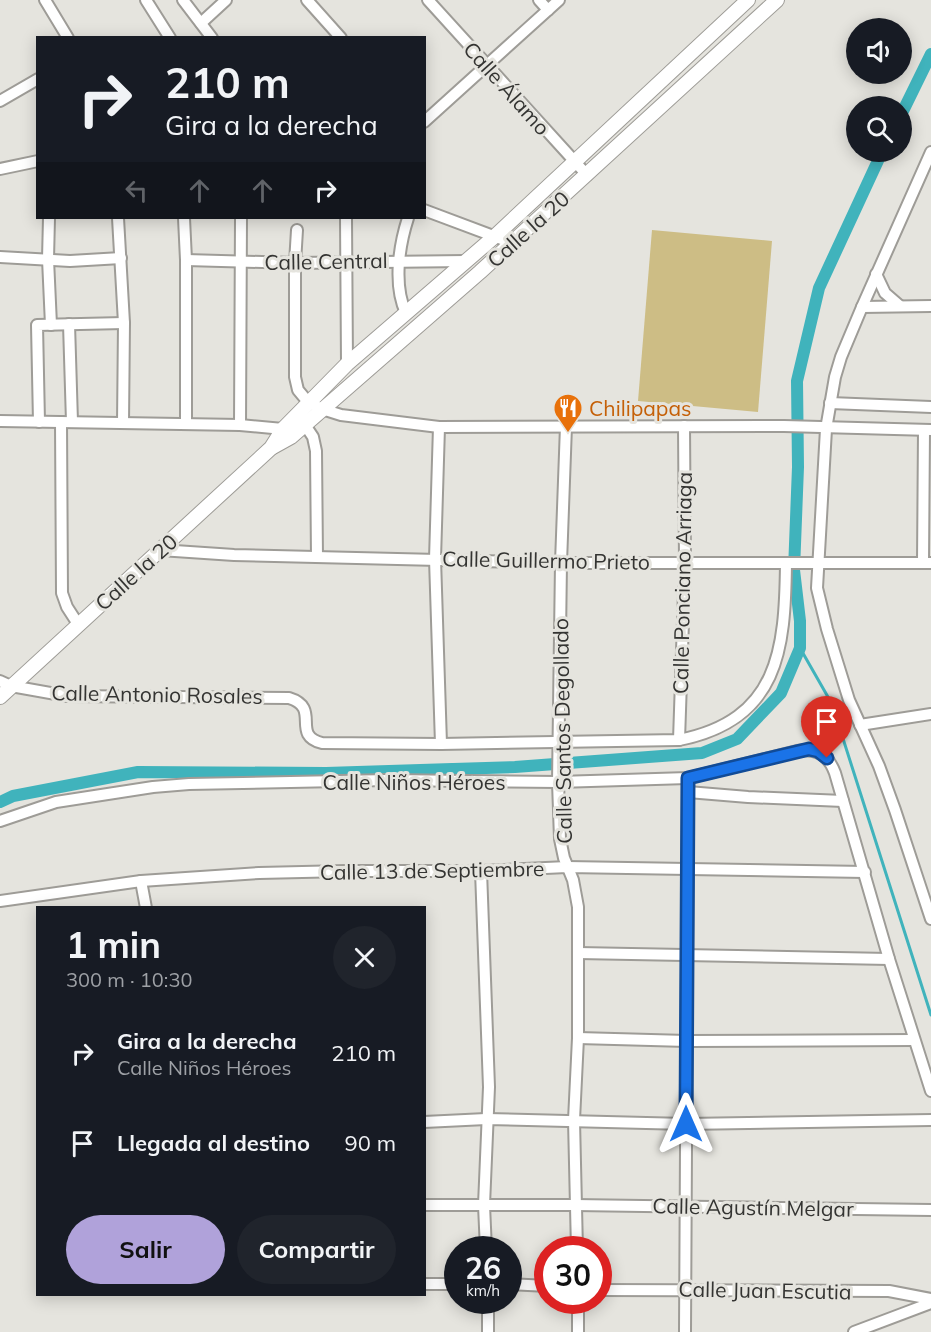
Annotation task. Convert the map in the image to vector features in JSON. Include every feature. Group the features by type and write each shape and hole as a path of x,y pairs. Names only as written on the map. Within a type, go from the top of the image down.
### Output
{"street":[{"path":"45,0 67,36"},
{"path":"146,0 169,36"},
{"path":"183,0 211,36"},
{"path":"201,23 226,0"},
{"path":"307,0 339,36"},
{"name":"Calle Álamo","path":"428,0 587,175"},
{"path":"539,0 548,10"},
{"path":"426,120 559,0"},
{"name":"Calle la 20","path":"301,419 308,402 347,364 494,237 748,0"},
{"name":"Calle la 20","path":"0,697 5,684 78,624 301,419 322,409 512,243 777,0"},
{"path":"0,101 36,80"},
{"path":"931,152 876,274 842,357 823,428 816,563 817,588 849,700 879,766 931,919"},
{"path":"0,169 36,161"},
{"path":"426,211 512,243"},
{"path":"49,219 51,325"},
{"path":"118,219 124,323 123,423"},
{"path":"184,219 186,423"},
{"path":"240,425 241,219"},
{"path":"346,219 347,364"},
{"path":"406,313 401,302 400,260 408,219"},
{"path":"297,230 295,377 298,390 308,402 341,415 439,427 684,426 927,430 927,563"},
{"path":"0,257 70,261 120,258"},
{"name":"Calle Central","path":"186,260 295,263 466,261"},
{"path":"876,274 885,292 900,306"},
{"path":"862,307 931,306"},
{"path":"39,422 37,325 124,323"},
{"path":"69,324 60,555 62,592 67,607 78,624"},
{"path":"830,404 931,407"},
{"path":"301,419 312,436 316,451 317,557"},
{"path":"0,421 240,425 287,433"},
{"name":"Calle Santos Degollado","path":"566,426 561,563 559,778 560,839 577,893 578,1038 574,1120 576,1236"},
{"name":"Calle Ponciano Arriaga","path":"679,740 685,562 684,426"},
{"path":"439,427 435,559 441,744 560,744 679,740 715,730 743,712 759,696 777,662 782,642 787,563"},
{"name":"Calle Guillermo Prieto","path":"160,550 234,555 561,563 927,563"},
{"name":"Calle Antonio Rosales","path":"5,684 67,696 280,696 302,703 310,738 322,744 441,744"},
{"path":"860,725 931,714"},
{"name":"Calle Niños Héroes","path":"0,821 56,802 118,791 189,784 688,778 809,749 818,751 827,758 835,773 843,801"},
{"path":"685,1332 688,778"},
{"path":"688,792 748,798 843,801 889,959 931,1091"},
{"name":"Calle 13 de Septiembre","path":"0,901 141,881 281,872 481,871 567,867 865,872"},
{"path":"481,871 489,1087 486,1119 485,1236"},
{"path":"141,881 146,906"},
{"path":"578,953 889,959"},
{"path":"578,1038 687,1041 914,1040"},
{"path":"426,1122 486,1119 686,1124 931,1120"},
{"path":"426,1205 484,1205"},
{"name":"Calle Agustín Melgar","path":"484,1205 931,1210"},
{"path":"426,1284 444,1284"},
{"name":"Calle Juan Escutia","path":"612,1290 889,1291 931,1301"},
{"path":"854,1332 931,1301"},
{"path":"488,1314 488,1332"},
{"path":"578,1314 578,1332"}],"shaded area":[{"path":"652,230 772,241 758,412 638,401"}],"waterway":[{"path":"910,96 931,54"},
{"path":"0,802 13,796 138,772 326,773 515,767 702,753 737,739 781,693 800,648 800,621 794,570 798,467 797,381 819,288 877,162"},
{"path":"800,648 832,704 931,1015"}],"place":[{"name":"Chilipapas","path":"568,434"}],"route":[{"path":"686,1124 688,778 809,749 818,751 827,758"}]}
